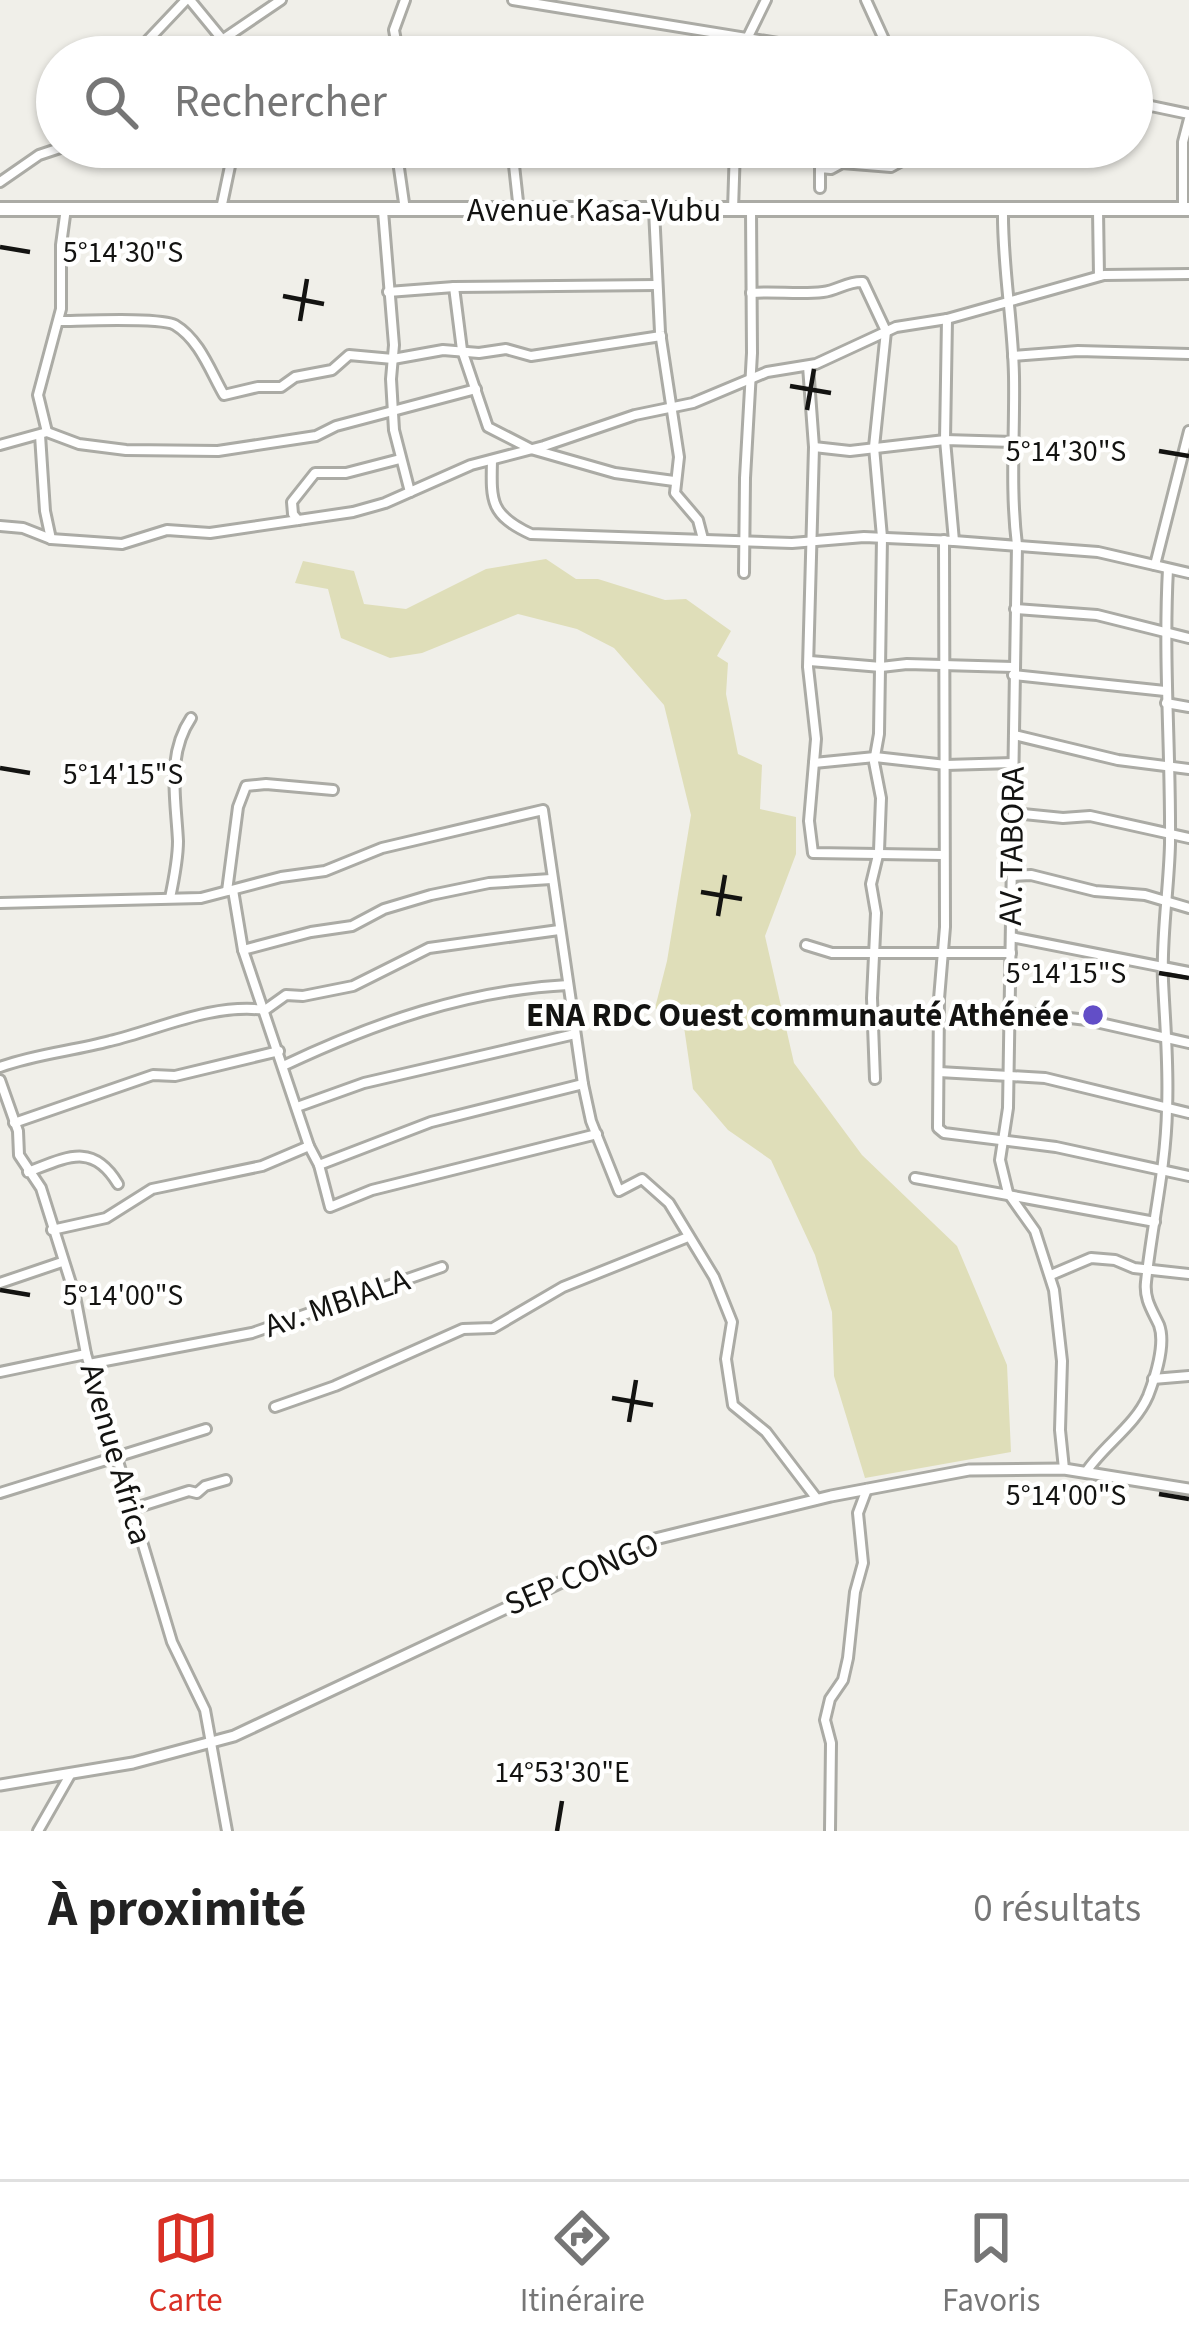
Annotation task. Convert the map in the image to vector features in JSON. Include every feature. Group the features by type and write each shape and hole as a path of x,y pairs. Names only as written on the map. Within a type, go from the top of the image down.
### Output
{"highway":[{"name":"Avenue Kasa-Vubu","path":"0,209 1186,209"}],"street":[{"path":"153,36 188,0 219,36"},
{"path":"227,36 281,0"},
{"path":"395,36 405,0"},
{"path":"513,0 736,36"},
{"path":"748,36 766,0"},
{"path":"866,0 882,36"},
{"path":"1153,107 1189,116 1183,142 1186,209"},
{"path":"0,182 36,157"},
{"path":"221,209 230,168"},
{"path":"399,168 405,211"},
{"path":"514,168 519,211"},
{"path":"734,210 735,168"},
{"path":"820,168 820,188"},
{"path":"51,539 38,395 59,321 66,208"},
{"name":"AV. TABORA","path":"1003,208 1002,250 1013,356 1017,544 1009,1077 1000,1160 1008,1193 1035,1231 1051,1275 1062,1361 1064,1469"},
{"path":"654,210 661,337 680,468 674,493 698,520 703,539"},
{"path":"744,573 752,378 751,210"},
{"path":"1098,210 1099,276"},
{"path":"383,211 394,413 410,492"},
{"path":"1,526 51,539 122,544 167,530 200,534 377,506 466,466 715,395 772,371 808,366 886,331 947,320 1099,276 1189,274"},
{"path":"751,292 819,292 863,282 886,331 874,447 882,537 875,757 881,798 878,856 871,884 876,913 875,1079"},
{"path":"388,292 657,285"},
{"path":"454,287 462,350 488,427 530,449 615,473 674,481"},
{"path":"947,320 949,541 939,1130 1056,1147 1189,1176"},
{"path":"59,321 176,326 212,367 224,395 281,387 295,376 332,370 349,355 393,359 509,349 531,356 661,337"},
{"path":"1013,356 1078,351 1189,354"},
{"path":"808,366 814,447 810,661 814,763 809,821 813,853 943,855"},
{"path":"0,445 43,434 126,451 218,451 316,436 336,426 476,389"},
{"path":"1155,565 1189,431"},
{"path":"814,447 850,451 945,440 1012,442"},
{"path":"298,520 292,514 292,502 315,473 346,473 400,459"},
{"path":"492,460 496,511 524,531 578,538 812,542 882,537 1017,544 1098,552 1189,573"},
{"path":"1086,1472 1099,1451 1112,1444 1139,1411 1161,1348 1160,1329 1146,1293 1168,1111 1163,966 1169,835 1164,634 1168,569"},
{"path":"1016,609 1097,615 1189,638"},
{"path":"810,661 881,668 945,665 1165,691"},
{"path":"1166,703 1189,706"},
{"path":"170,898 177,858 175,760 191,718"},
{"path":"1014,735 1118,760 1189,769"},
{"path":"814,763 875,757 946,765 1013,763"},
{"path":"332,790 246,786 238,807 230,891 243,950 330,1207 389,1185 597,1134"},
{"path":"0,903 201,898 325,871 382,848 544,810 583,1084 619,1191 642,1179 668,1203 714,1277 732,1322 726,1359 733,1405 766,1432 817,1499"},
{"path":"1013,813 1090,816 1189,838"},
{"path":"1012,875 1167,899 1189,908"},
{"path":"243,950 352,926 384,909 431,896 489,883 551,879"},
{"path":"258,989 303,996 353,986 429,948 559,930"},
{"path":"1011,937 1189,972"},
{"path":"806,944 832,953 1011,953"},
{"path":"284,1066 343,1039 457,1000 568,985"},
{"path":"0,1067 113,1041 180,1019 249,1008 265,1010 286,995"},
{"path":"1010,1011 1113,1025 1189,1043"},
{"path":"297,1107 364,1083 575,1034"},
{"path":"14,1123 153,1075 176,1076 279,1051"},
{"path":"939,1072 1067,1082 1189,1113"},
{"name":"Avenue Africa","path":"0,1082 19,1155 41,1188 172,1642 205,1710 227,1831"},
{"path":"319,1165 431,1122 583,1084"},
{"path":"52,1229 106,1218 152,1189 176,1181 262,1166 309,1146"},
{"path":"28,1172 91,1156 106,1163 118,1184"},
{"path":"915,1178 1155,1222"},
{"path":"275,1407 463,1329 493,1328 563,1287 688,1237"},
{"path":"1051,1275 1090,1258 1189,1274"},
{"path":"0,1283 62,1262"},
{"name":"Av. MBIALA","path":"0,1372 252,1333 442,1267"},
{"path":"1153,1379 1189,1376"},
{"path":"0,1493 206,1429"},
{"name":"SEP CONGO","path":"0,1785 210,1745 651,1540 817,1499 969,1469 1064,1469 1189,1489"},
{"path":"132,1509 189,1491 197,1493 226,1480"},
{"path":"830,1831 831,1743 825,1720 848,1658 863,1564 858,1513 867,1489"},
{"path":"38,1831 70,1775"}],"green space":[{"path":"546,559 576,579 598,579 665,600 686,599 731,631 717,656 728,663 726,694 738,754 762,765 760,809 796,817 796,854 765,936 794,1063 862,1155 957,1246 1007,1365 1011,1452 865,1478 834,1376 832,1312 815,1255 771,1160 728,1130 693,1089 684,1027 655,1008 691,815 664,705 614,648 577,629 518,614 422,653 390,658 341,638 328,589 295,583 303,561 354,571 364,604 406,609 486,569"}],"place":[{"name":"ENA RDC Ouest communauté Athénée","path":"1093,1015"}]}
